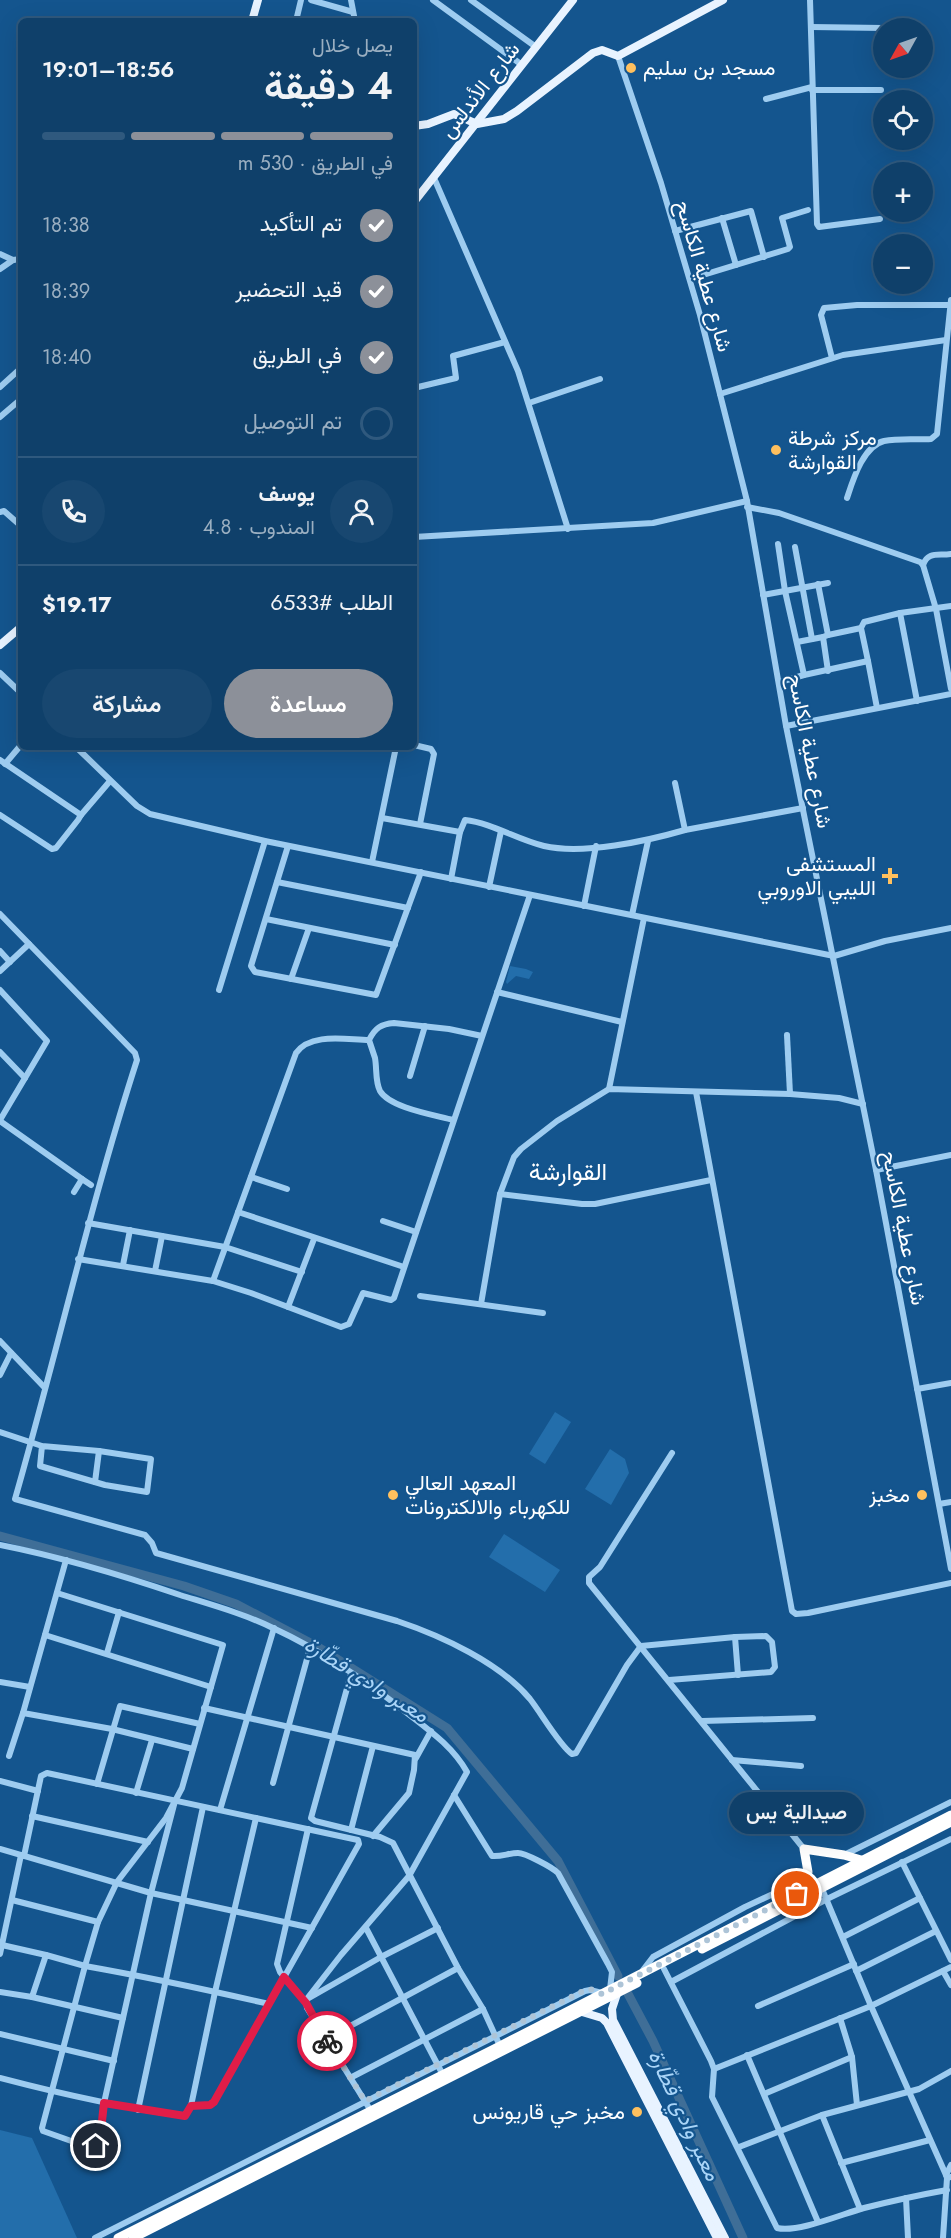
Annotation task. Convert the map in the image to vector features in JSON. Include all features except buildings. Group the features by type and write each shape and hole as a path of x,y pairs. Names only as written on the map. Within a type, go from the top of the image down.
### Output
{"highway":[{"path":"118,2238 443,2075 576,2005 610,1992 861,1860 923,1823 951,1815"},
{"path":"133,2238 576,2005 664,1969 951,1822"},
{"path":"797,1894 806,1879 807,1864 804,1849 861,1860"}],"main road":[{"path":"253,18 258,0"},
{"name":"شارع الأندلس","path":"417,198 573,0"},
{"path":"417,126 454,114 477,124 504,118 517,111 593,53 602,51 618,56 708,4 723,0"},
{"path":"0,645 18,630"},
{"path":"610,1992 612,2009 610,2021 700,2197 725,2238"},
{"path":"576,2005 610,2021"},
{"path":"700,2197 717,2238"}],"street":[{"path":"297,18 301,0"},
{"path":"311,0 353,12"},
{"path":"351,0 354,18"},
{"path":"434,0 522,65"},
{"path":"471,0 536,47"},
{"path":"810,0 817,224 819,227 873,220"},
{"path":"811,27 873,28"},
{"name":"شارع عطية الكاسح","path":"618,56 690,279 747,504 786,726 876,1170 951,1569"},
{"path":"766,99 812,88 881,90"},
{"path":"434,178 529,403 568,529"},
{"path":"690,279 790,247 782,218 808,210"},
{"path":"675,231 749,211 753,213 764,257"},
{"path":"722,218 736,265"},
{"path":"0,254 17,260"},
{"path":"0,269 17,260"},
{"path":"847,498 858,471 871,449 883,441 931,439 937,434 948,356 946,340 951,300"},
{"path":"832,358 820,315 824,309 857,305 950,305"},
{"path":"720,394 832,358 946,340"},
{"path":"417,387 456,378 453,357 505,342"},
{"path":"0,387 18,371"},
{"path":"529,403 600,379"},
{"path":"0,417 18,402"},
{"path":"417,538 653,523 747,504 779,513 920,562 923,565"},
{"path":"0,512 4,511 18,524"},
{"path":"778,544 785,591 804,675"},
{"path":"795,547 813,639"},
{"path":"951,554 929,555 925,558 923,565 936,609 951,689"},
{"path":"763,595 828,583"},
{"path":"818,584 826,636 828,671"},
{"path":"877,708 861,628 864,622 951,606"},
{"path":"900,614 916,700"},
{"path":"796,642 861,628"},
{"path":"780,682 868,661"},
{"path":"0,673 18,690"},
{"path":"786,726 951,694"},
{"path":"417,746 431,749 434,754 420,824"},
{"path":"18,748 2,762 81,815"},
{"path":"79,750 137,806 150,814 288,846 489,887 834,956 885,941 951,927"},
{"path":"372,862 395,750"},
{"path":"0,815 52,849 56,848 111,781"},
{"path":"675,783 685,830"},
{"path":"451,879 460,832 467,819 543,846 556,848 648,841 685,830 803,808"},
{"path":"382,818 460,832"},
{"path":"489,887 501,831"},
{"path":"219,990 265,841"},
{"path":"632,915 648,841"},
{"path":"288,846 251,966 255,972 375,995 421,872"},
{"path":"584,906 596,846"},
{"path":"277,882 408,908"},
{"path":"78,1259 213,1281 341,1327 349,1324 363,1293 391,1300 394,1298 530,895"},
{"path":"0,914 135,1053 137,1060 88,1223 15,1499 145,1535 152,1543 156,1553 418,1628 446,1641 514,1682 572,1754 576,1753 627,1665 641,1646 735,1637 766,1636 770,1638 775,1667 770,1672 669,1680"},
{"path":"609,1089 644,918"},
{"path":"266,919 395,945"},
{"path":"291,979 309,928"},
{"path":"0,971 29,944"},
{"path":"0,951 10,962"},
{"path":"0,990 47,1041 0,1120 91,1185"},
{"path":"497,992 622,1022"},
{"path":"369,1040 378,1027 385,1023 425,1026 482,1036"},
{"path":"410,1076 425,1026"},
{"path":"788,1035 790,1094"},
{"path":"213,1281 299,1048 319,1039 369,1040"},
{"path":"369,1040 375,1061 376,1080 385,1097 398,1104 453,1120"},
{"path":"0,1052 25,1078"},
{"path":"481,1304 500,1194 507,1171 521,1149 557,1121 609,1089 790,1094 839,1098 863,1104"},
{"path":"696,1092 792,1611 796,1614 808,1613 951,1583"},
{"path":"876,1170 951,1155"},
{"path":"250,1177 287,1189"},
{"path":"74,1192 82,1179"},
{"path":"500,1194 594,1204 711,1180"},
{"path":"238,1212 404,1267"},
{"path":"383,1221 416,1232"},
{"path":"88,1223 225,1247 302,1272"},
{"path":"123,1265 130,1230"},
{"path":"155,1271 162,1236"},
{"path":"288,1307 314,1239"},
{"path":"420,1296 543,1313"},
{"path":"0,1341 45,1388"},
{"path":"0,1375 11,1353"},
{"path":"917,1389 951,1383"},
{"path":"0,1432 42,1446 151,1459 147,1492 119,1488 40,1466 42,1446"},
{"path":"95,1482 99,1451"},
{"path":"672,1453 600,1567 588,1580 804,1849"},
{"path":"939,1504 951,1502"},
{"path":"0,1545 66,1560 166,1590 240,1614 274,1628 351,1674 431,1731 458,1756 467,1772 411,1874 341,1955 306,2002"},
{"path":"9,1756 66,1560"},
{"path":"57,1593 223,1645 182,1788 175,1801 166,1818 117,1881 98,1922 42,2128 43,2131 91,2148 100,2139 104,2103 151,1893 175,1801"},
{"path":"106,1653 119,1612"},
{"path":"220,1810 274,1628"},
{"path":"45,1635 211,1687"},
{"path":"735,1637 738,1675"},
{"path":"273,1783 310,1648"},
{"path":"351,1674 311,1818 393,1843 458,1968 483,2009 500,2046"},
{"path":"0,1682 30,1687"},
{"path":"97,1784 118,1708 123,1705 200,1724"},
{"path":"204,1708 413,1754 416,1758"},
{"path":"23,1713 112,1729 193,1749"},
{"path":"702,1721 813,1718"},
{"path":"373,1836 409,1793 416,1758 431,1731"},
{"path":"136,1793 152,1740"},
{"path":"351,1830 373,1746"},
{"path":"732,1760 801,1766"},
{"path":"0,1954 41,1776 47,1773 358,1840 359,1842 312,1928 214,2102 210,2105 191,2106"},
{"path":"0,1781 38,1791"},
{"path":"454,1796 492,1856 520,1853 553,1868 558,1873 612,1972 610,1992"},
{"path":"844,1855 923,1823 951,1802"},
{"path":"138,2110 203,1807"},
{"path":"32,1816 148,1842"},
{"path":"0,2078 52,2092 138,2110 185,2116 191,2106 256,1818"},
{"path":"308,1829 277,1964 284,1977 306,2002 326,2039 372,2110"},
{"path":"670,1982 827,1899 951,1839"},
{"path":"0,1849 117,1881 151,1893 312,1928"},
{"path":"902,1862 951,1960"},
{"path":"639,1975 653,1958 711,1925 806,1879"},
{"path":"822,1889 871,2006 948,2177"},
{"path":"843,1937 920,1898"},
{"path":"12,1900 98,1922"},
{"path":"711,1925 716,1935"},
{"path":"366,1928 443,2075"},
{"path":"306,2002 381,1957 438,1928"},
{"path":"758,2006 936,1931"},
{"path":"2,1945 85,1966 133,1974 269,2004"},
{"path":"32,1997 45,1955"},
{"path":"714,2069 871,2006 951,1967"},
{"path":"326,2039 458,1968"},
{"path":"664,1969 714,2069 712,2097 739,2147 776,2226 783,2229 818,2222 860,2209 947,2190"},
{"path":"943,1971 951,1985"},
{"path":"0,1992 123,2018"},
{"path":"95,2238 495,2035 576,2005"},
{"path":"352,2077 483,2009"},
{"path":"840,2018 852,2057 857,2105"},
{"path":"0,2034 114,2061"},
{"path":"747,2055 818,2222"},
{"path":"764,2094 852,2057"},
{"path":"739,2147 822,2115 909,2092 930,2084 951,2072"},
{"path":"822,2115 860,2209"},
{"path":"841,2163 930,2140"},
{"path":"942,2238 951,2165"},
{"path":"236,2167 241,2176"},
{"path":"906,2198 908,2238"}],"shaded area":[{"path":"510,966 533,972 529,979 516,976 507,984"},
{"path":"555,1412 571,1422 545,1464 529,1454"},
{"path":"610,1449 625,1459 629,1473 611,1505 585,1489"},
{"path":"504,1534 560,1570 545,1592 489,1557"},
{"path":"0,2130 32,2138 77,2238 0,2238"}],"waterway":[{"name":"معبر وادي قطّارة","path":"0,1536 184,1586 236,1604 318,1647 447,1728 558,1861 618,1976"},
{"name":"معبر وادي قطّارة","path":"627,1992 653,2041 743,2238"}],"way so far":[{"path":"327,2041 352,2077 365,2101 585,1990 590,1989 602,1994 797,1894"}],"place":[{"name":"مسجد بن سليم","path":"631,68"},
{"name":"مركز شرطة القوارشة","path":"776,450"},
{"name":"المستشفی الليبي الاوروبي","path":"890,876"},
{"name":"المعهد العالي للكهرباء والالكترونات","path":"393,1495"},
{"name":"مخبز","path":"922,1495"},
{"name":"صيدالية يس","path":"797,1894"},
{"name":"مخبز حي قاريونس","path":"637,2112"}],"district":[{"name":"القوارشة","path":"568,1172"}],"route":[{"path":"96,2146 100,2139 104,2103 185,2116 191,2106 210,2105 214,2102 284,1977 306,2003 327,2041"}]}
